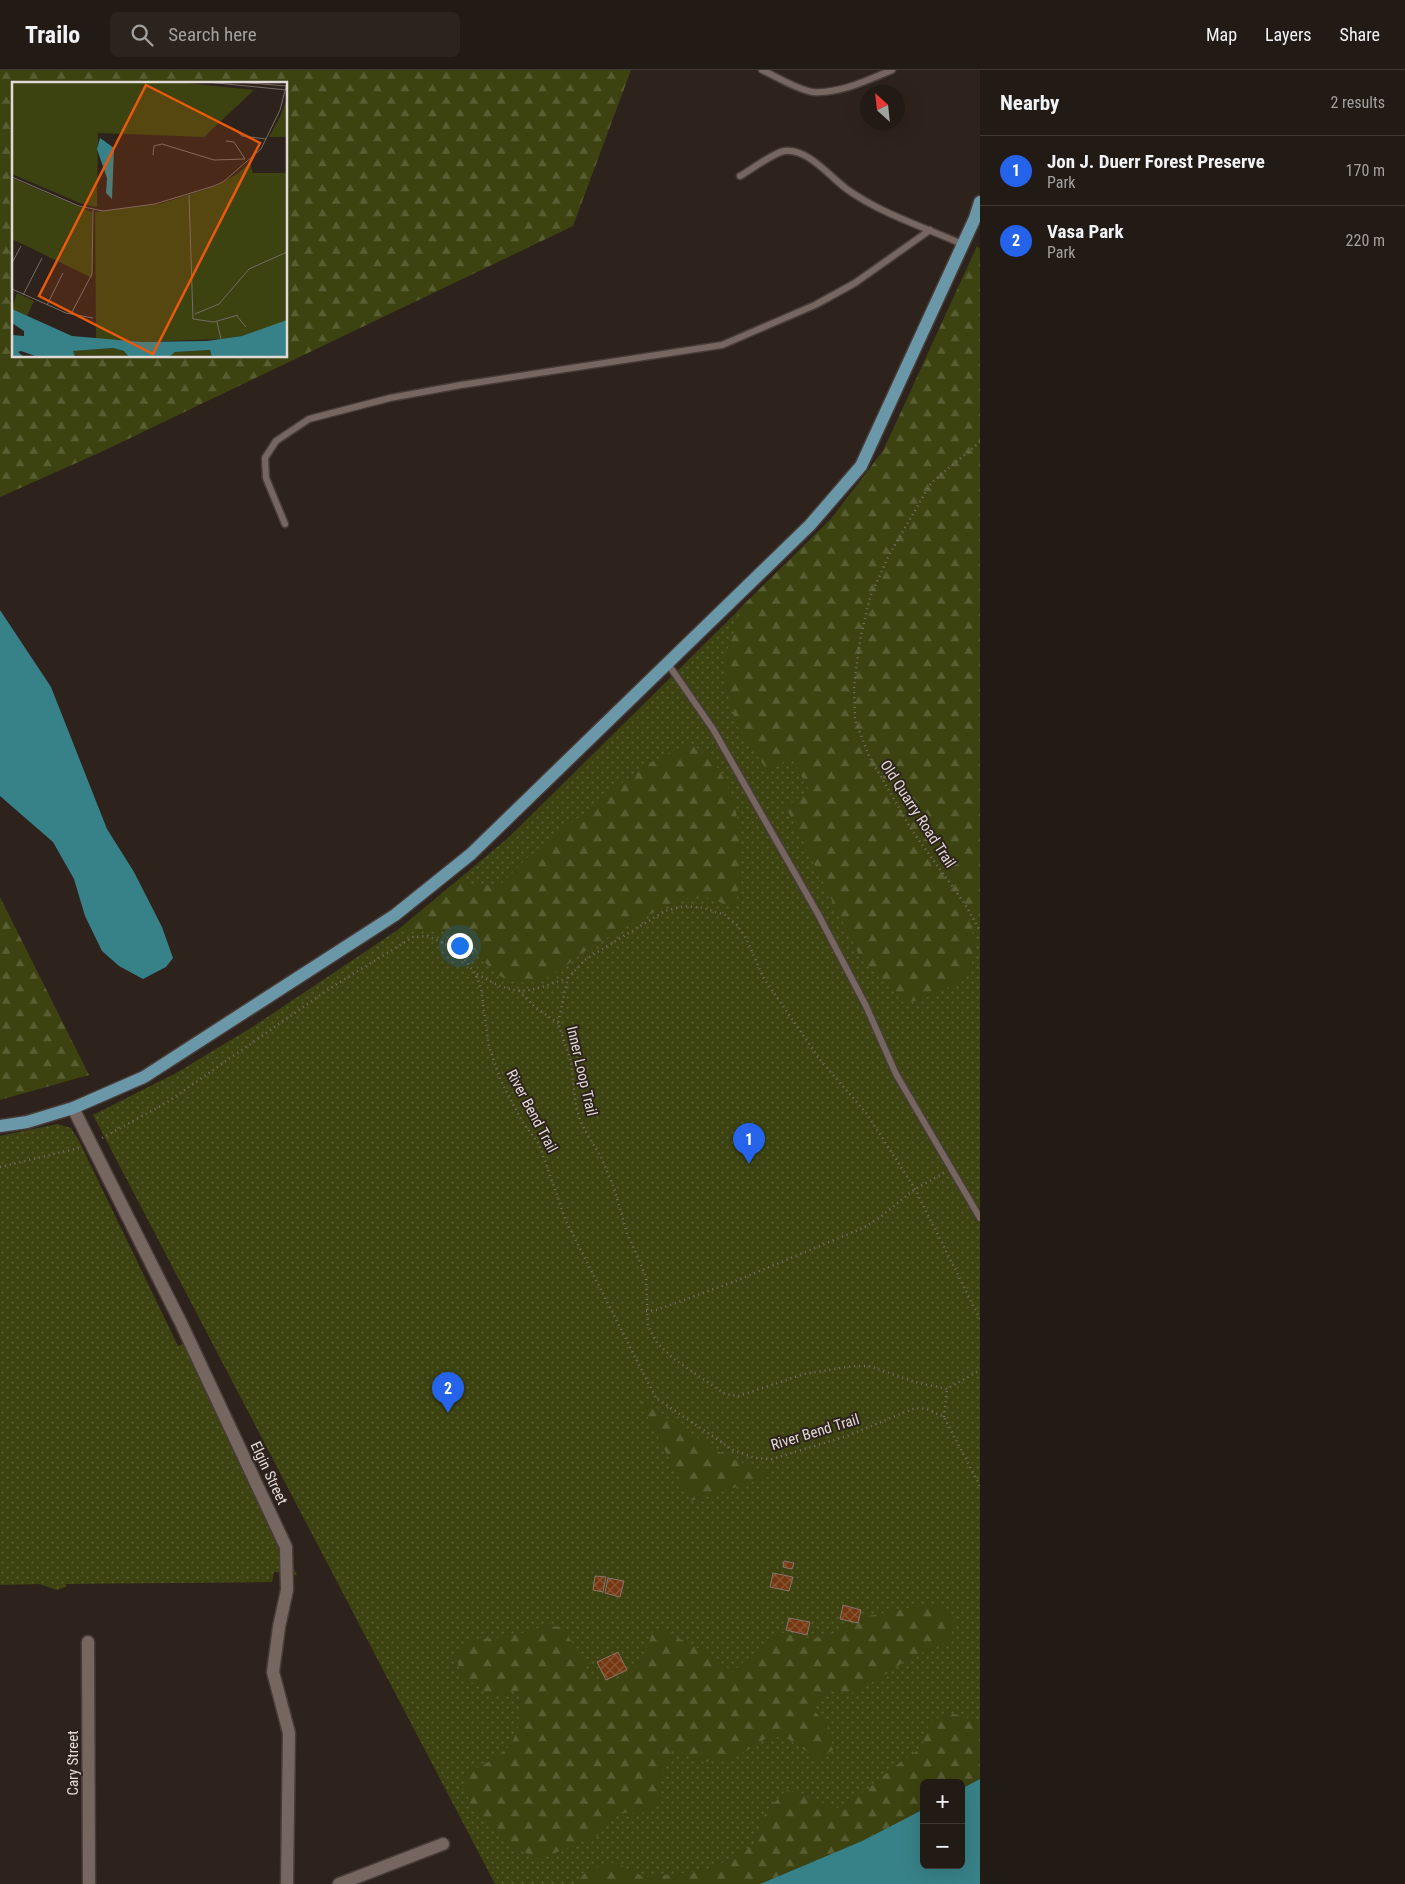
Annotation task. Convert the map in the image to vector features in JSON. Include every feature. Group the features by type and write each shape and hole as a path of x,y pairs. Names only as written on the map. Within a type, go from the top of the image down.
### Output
{"main road":[{"path":"0,1126 27,1122 73,1108 144,1077 394,915 471,854 810,525 861,466 980,202"}],"street":[{"name":"Elgin Street","path":"73,1108 181,1322 286,1547 287,1590 279,1628 274,1672 289,1733 287,1884"},
{"name":"Cary Street","path":"88,1642 89,1884"},
{"path":"339,1884 443,1844"}],"lane":[{"path":"762,70 811,92 830,91 856,84 892,70"},
{"path":"740,176 783,151 799,153 825,170 847,190 873,205 962,244"},
{"path":"285,524 266,478 265,458 276,441 309,419 381,400 461,384 722,345 815,305 855,283 930,230"},
{"path":"668,664 713,729 818,914 866,1006 896,1074 980,1218"}],"path":[{"name":"Old Quarry Road Trail","path":"980,442 931,482 888,556 870,597 860,640 854,686 855,720 869,756 913,832 965,904 980,931"},
{"path":"476,973 503,989 519,991 541,988 568,978 586,959 665,912 685,906 703,908 725,915 737,925 746,938 763,977 821,1061 867,1114 915,1189 980,1319"},
{"name":"River Bend Trail","path":"0,1167 91,1145 112,1131 166,1103 329,989 413,937 428,936 448,944 462,956 476,973 481,988 489,1047 501,1082 523,1123 539,1144 566,1221 656,1398 733,1450 755,1458 772,1459 847,1436 915,1408 927,1409 944,1417"},
{"name":"Inner Loop Trail","path":"568,978 558,1023 571,1062 576,1108 582,1125 602,1159 614,1188 626,1233 646,1278 648,1326 657,1343 674,1359 725,1394 738,1396 804,1374 853,1366 869,1366 916,1382 947,1389"},
{"path":"519,991 536,1008 558,1023"},
{"path":"646,1311 657,1310 738,1280 863,1228 879,1218 915,1189 952,1170"},
{"path":"980,1370 947,1389 944,1417 980,1486"}],"green space":[{"path":"0,70 631,70 573,226 101,452 0,497"},
{"path":"977,246 980,249 980,928 972,932 975,949 972,962 958,980 926,998 904,1003 860,957 786,807 809,790 791,756 769,773 736,724 726,688 724,657 736,629 738,610 831,519 883,451"},
{"path":"980,358 980,1779 965,1787 965,1779 920,1779 920,1811 760,1884 495,1884 93,1115 178,1072 254,1026 399,929 508,838 831,519 883,451 911,393"},
{"path":"690,743 711,759 731,794 736,812 739,832 740,871 735,910 706,897 686,898 656,911 623,929 584,952 548,978 533,982 517,982 505,979 495,972 463,939 452,934 432,930 399,929 462,877 473,885 500,885 528,857 645,765"},
{"path":"0,897 89,1075 0,1100"},
{"path":"57,1124 71,1128 79,1141 178,1346 185,1343 297,1575 274,1572 272,1582 66,1584 66,1587 57,1590 39,1584 0,1585 0,1136"},
{"path":"639,1400 719,1452 772,1476 691,1501"},
{"path":"938,1605 954,1623 950,1640 905,1661 880,1678 850,1694 828,1690 812,1708 830,1729 833,1750 818,1759 784,1736 765,1739 735,1758 704,1762 672,1749 662,1777 660,1800 641,1814 617,1812 599,1835 540,1859 522,1851 493,1831 477,1816 470,1804 463,1774 492,1760 503,1753 510,1745 516,1735 519,1723 520,1690 491,1696 461,1674 456,1657 466,1640 508,1637 545,1626 561,1627 580,1653 591,1678 621,1683 642,1662 654,1628 695,1647 733,1672 776,1632 813,1639 835,1633 869,1616 908,1608"},
{"path":"947,1712 980,1721 980,1779 965,1787 965,1779 920,1779 920,1811 862,1841 760,1884 575,1884 588,1870 615,1862 644,1877 710,1870 754,1844 766,1811 787,1790 837,1808 868,1789 895,1766 921,1748 929,1724"}],"water":[{"path":"0,610 51,687 107,829 134,872 162,927 173,958 166,967 143,979 119,966 102,951 85,916 74,879 53,842 0,796"},
{"path":"980,1779 980,1884 760,1884 862,1841 920,1811 920,1869 965,1869 965,1787"}],"building":[{"path":"784,1561 794,1563 792,1569 783,1567"},
{"path":"773,1573 793,1577 789,1591 770,1587"},
{"path":"595,1576 606,1577 603,1592 593,1590"},
{"path":"608,1578 624,1581 620,1597 605,1593"},
{"path":"843,1605 861,1610 858,1623 840,1619"},
{"path":"789,1618 810,1622 807,1635 786,1630"},
{"path":"618,1652 627,1670 606,1680 597,1662"}],"place":[{"name":"Jon J. Duerr Forest Preserve","path":"749,1164"},
{"name":"Vasa Park","path":"448,1413"}]}
